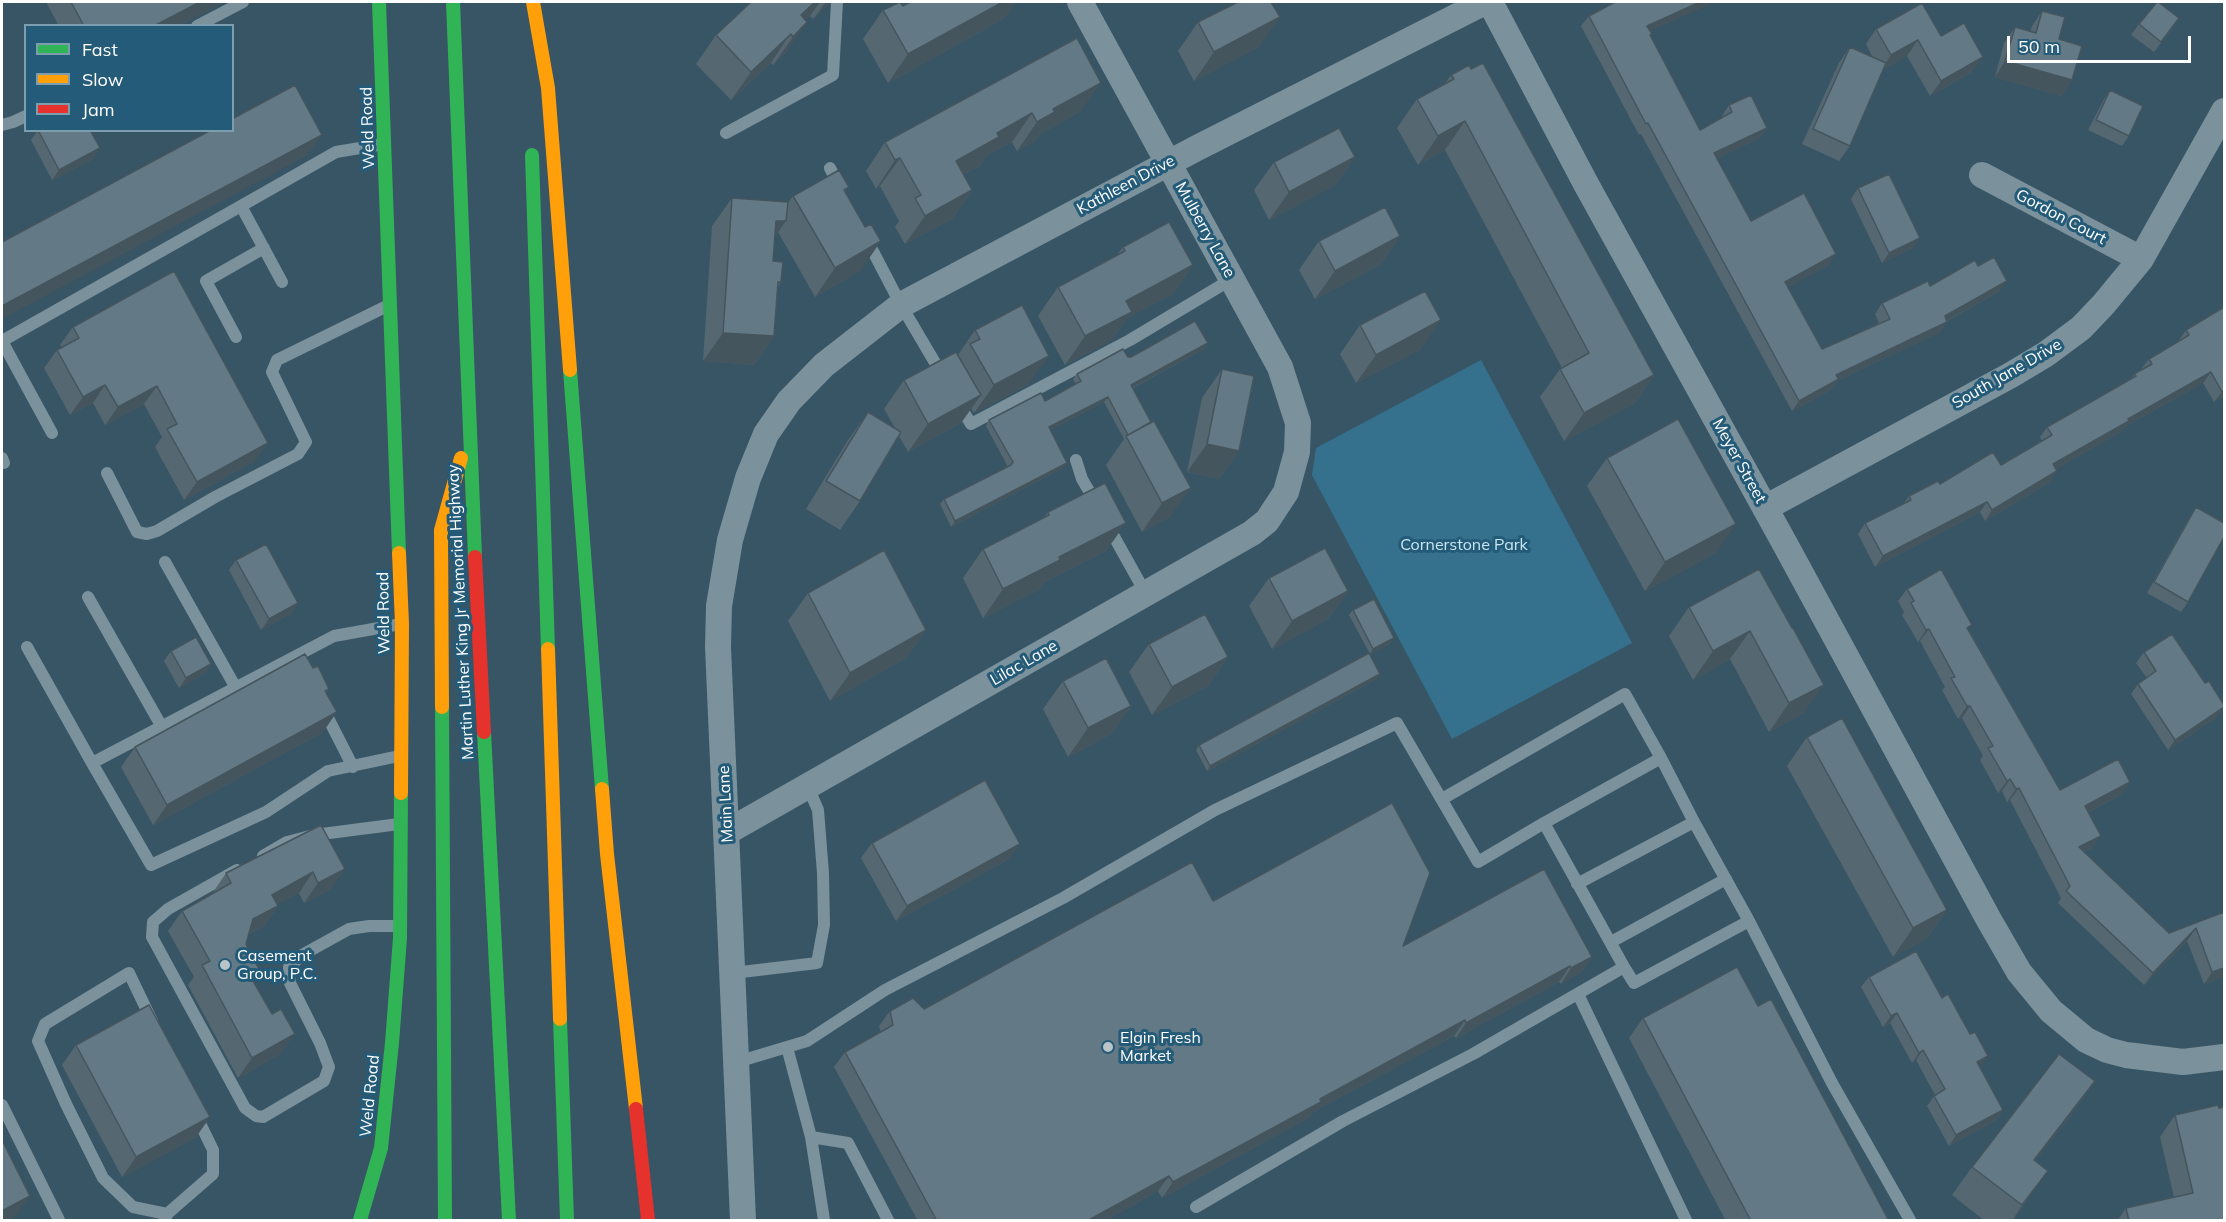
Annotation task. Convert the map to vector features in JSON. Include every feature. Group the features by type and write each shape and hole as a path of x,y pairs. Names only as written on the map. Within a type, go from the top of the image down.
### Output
{"main road":[{"name":"Weld Road","path":"360,1221 381,1148 392,1043 400,926 402,624 379,2"},
{"name":"Martin Luther King Jr Memorial Highway","path":"453,2 469,433 509,1221"},
{"path":"527,2 529,61"},
{"path":"533,2 548,88 607,854 648,1221"},
{"path":"531,145 567,1221"},
{"path":"445,1221 441,530 469,433"}],"street":[{"name":"Mulberry Lane","path":"1080,2 1280,367 1298,423 1294,469"},
{"name":"Kathleen Drive","path":"789,401 824,365 901,305 1167,163 1485,2"},
{"name":"Meyer Street","path":"1490,2 1586,184 2019,972 2051,1011 2086,1040 2126,1055 2183,1062 2224,1057"},
{"name":"South Jane Drive","path":"1765,508 2010,375 2046,354 2081,328 2141,259 2224,111"},
{"name":"Gordon Court","path":"1982,175 2141,259"},
{"name":"Main Lane","path":"743,1221 728,832 718,646 719,606 730,540 754,459 766,434 789,401"},
{"name":"Lilac Lane","path":"728,832 1252,533 1267,520 1286,492 1294,469"}],"lane":[{"path":"201,24 243,2"},
{"path":"726,133 833,75 837,2"},
{"path":"2,125 24,117"},
{"path":"52,433 2,341 336,153 385,144"},
{"path":"830,168 846,199"},
{"path":"241,206 282,282"},
{"path":"862,230 901,305 971,424 1130,340 1232,279"},
{"path":"236,337 206,281 264,248"},
{"path":"107,473 137,532 147,534 157,531 215,497 298,454 306,442 272,372 277,360 391,305"},
{"path":"1076,460 1082,479 1146,594"},
{"path":"165,562 236,688"},
{"path":"88,597 162,727"},
{"path":"92,763 236,688 300,661 334,636 402,624"},
{"path":"27,647 151,865 266,812 328,771 401,756"},
{"path":"1442,799 1625,694 1749,921 1832,1083 1910,1221"},
{"path":"317,696 353,767"},
{"path":"737,1062 807,1041 885,990 1063,898 1215,810 1397,723 1478,862 1661,758"},
{"path":"733,973 818,963 824,925 823,873 818,810 807,786"},
{"path":"1577,884 1694,822"},
{"path":"1544,823 1634,982 1749,921"},
{"path":"400,926 369,926 349,929 302,955 289,967 290,983 320,1042 329,1067 324,1081 263,1117 256,1116 245,1108 152,937 153,922 168,909 287,842 314,835 401,824"},
{"path":"1611,942 1726,879"},
{"path":"1196,1207 1343,1121 1473,1054 1624,967"},
{"path":"159,1035 129,973 45,1024 38,1041 103,1178 133,1208 166,1217 213,1174 213,1150 188,1098"},
{"path":"1578,994 1686,1221"},
{"path":"786,1047 811,1137 824,1221"},
{"path":"2,1105 59,1221"},
{"path":"811,1137 849,1143 888,1221"}],"green space":[{"name":"Cornerstone Park","path":"1481,360 1632,643 1452,739 1312,475 1316,448"}],"building":[{"path":"71,2 200,2 158,24 83,24"},
{"path":"751,2 815,2 801,15 807,22 793,37 791,34 751,72 716,35"},
{"path":"900,2 903,6 910,2 1003,2 908,54 883,10"},
{"path":"1238,2 1271,2 1280,17 1214,52 1198,22"},
{"path":"1615,2 1700,2 1647,26 1652,34 1650,35 1700,130 1732,112 1729,105 1751,95 1767,128 1714,153 1751,221 1804,193 1836,254 1785,282 1822,349 1890,319 1882,303 1928,281 1930,286 1975,260 1978,266 1994,257 2007,281 1945,316 1947,322 1836,375 1839,379 1799,401 1589,16"},
{"path":"2157,2 2179,18 2161,42 2139,24"},
{"path":"1922,3 1941,36 1964,23 1983,57 1941,81 1918,40 1891,55 1876,29"},
{"path":"2042,11 2065,17 2059,39 2082,46 2072,80 2005,61 2015,27 2036,33"},
{"path":"1077,38 1101,83 1053,109 1055,112 1037,122 1032,113 997,133 999,137 956,161 972,190 925,216 915,198 921,195 900,158 895,160 885,142"},
{"path":"1850,47 1886,63 1850,146 1813,129"},
{"path":"1483,63 1654,375 1584,413 1560,369 1589,353 1465,121 1438,136 1417,99 1454,79 1451,75 1469,65 1471,69"},
{"path":"295,85 322,135 2,306 2,242 207,132 234,132 234,118"},
{"path":"2110,90 2143,106 2129,136 2096,120"},
{"path":"1339,128 1355,157 1289,192 1274,162"},
{"path":"39,132 91,132 100,148 59,170"},
{"path":"839,170 849,187 844,190 865,227 871,224 881,241 835,268 793,196"},
{"path":"1889,174 1920,238 1889,253 1858,188"},
{"path":"732,198 788,202 786,221 776,221 773,261 783,262 781,282 778,282 774,336 723,333"},
{"path":"1385,207 1400,236 1335,271 1319,241"},
{"path":"1169,222 1193,265 1126,301 1132,312 1085,336 1058,287 1125,251 1123,247"},
{"path":"174,271 268,443 197,482 167,429 177,424 157,386 118,407 105,385 83,397 57,350 79,338 73,327"},
{"path":"1425,291 1441,320 1376,355 1360,325"},
{"path":"1022,305 1049,356 994,385 970,344 980,339 975,330"},
{"path":"2224,307 2224,390 2222,392 2211,372 2053,464 2057,471 1992,510 1987,502 1883,556 1865,523 1911,500 1909,496 1938,481 1940,484 1993,452 2001,465 2052,435 2047,427 2136,376 2134,374 2152,364 2149,359 2189,335 2186,330"},
{"path":"1195,321 1208,343 1131,385 1151,422 1128,435 1108,397 1049,427 1067,463 955,521 944,499 1013,462 989,420 1041,393 1045,401 1081,381 1077,374 1123,349 1128,357 1131,357"},
{"path":"956,352 981,395 928,424 904,380"},
{"path":"1222,369 1254,376 1239,451 1207,444"},
{"path":"868,412 901,432 860,501 826,481"},
{"path":"1678,419 1736,524 1665,562 1607,458"},
{"path":"1154,421 1191,488 1162,503 1126,436"},
{"path":"1105,483 1126,523 1003,589 983,549"},
{"path":"2196,507 2224,523 2224,537 2188,602 2154,582"},
{"path":"266,544 298,603 269,619 236,560"},
{"path":"1325,548 1348,591 1292,621 1269,578"},
{"path":"884,550 926,630 850,673 808,593"},
{"path":"1759,569 1824,685 1789,703 1750,631 1713,651 1689,607"},
{"path":"1941,569 1972,625 1967,628 2060,790 2118,759 2130,782 2085,806 2101,836 2079,847 2169,933 2224,912 2224,968 2212,972 2196,928 2153,973 2066,891 2070,886 2019,788 2016,789 2010,779 2007,781 1988,748 1993,746 1951,678 1955,677 1929,629 1926,630 1911,603 1914,601 1907,589"},
{"path":"1374,599 1394,638 1373,649 1353,610"},
{"path":"1205,614 1228,657 1172,687 1149,644"},
{"path":"2172,634 2205,683 2209,681 2224,705 2175,740 2138,684 2156,671 2144,652"},
{"path":"196,637 211,664 186,678 171,651"},
{"path":"1369,653 1380,674 1210,766 1199,745"},
{"path":"305,654 313,668 318,666 329,689 325,691 337,712 167,805 135,747"},
{"path":"1106,658 1131,706 1088,728 1063,681"},
{"path":"1842,718 1947,910 1913,928 1807,737"},
{"path":"985,780 1020,844 907,906 872,843"},
{"path":"1392,803 1430,873 1403,946 1544,869 1592,957 1571,968 1570,966 1466,1023 1465,1020 1320,1099 1321,1102 1173,1182 1169,1176 1087,1221 937,1221 845,1052 893,1025 890,1011 913,998 924,1009 1192,862 1213,901"},
{"path":"321,825 345,869 318,883 313,872 272,895 278,906 253,919 246,944 259,969 249,974 272,1014 281,1009 295,1034 252,1058 202,965 210,961 182,911 231,883 226,873"},
{"path":"1916,951 1942,998 1948,994 1970,1034 1975,1032 1988,1056 1977,1062 2003,1110 1956,1135 1934,1096 1945,1089 1923,1050 1919,1053 1897,1013 1891,1016 1869,977"},
{"path":"1737,967 1758,1006 1771,999 1889,1221 1751,1221 1643,1018"},
{"path":"149,1005 210,1117 136,1157 76,1045"},
{"path":"2059,1054 2095,1081 2034,1160 2048,1171 2022,1205 1972,1167"},
{"path":"2218,1105 2219,1108 2224,1107 2224,1221 2129,1221 2126,1208 2193,1193 2175,1115"},
{"path":"2,1140 30,1196 2,1211"}],"traffic: fast":[{"path":"379,2 399,553"},
{"path":"453,2 475,557"},
{"path":"532,155 548,649"},
{"path":"570,370 602,789"},
{"path":"442,707 445,1220"},
{"path":"484,732 509,1220"},
{"path":"360,1220 381,1148 392,1043 400,938 401,793"},
{"path":"560,1019 567,1220"}],"traffic: slow":[{"path":"533,2 548,88 570,370"},
{"path":"442,707 441,530 461,458"},
{"path":"399,553 402,624 401,793"},
{"path":"548,649 560,1019"},
{"path":"602,789 607,854 636,1109"}],"traffic: jam":[{"path":"475,557 484,732"},
{"path":"636,1109 648,1220"}],"place":[{"name":"Casement Group, P.C.","path":"225,965"},
{"name":"Elgin Fresh Market","path":"1108,1047"}]}
